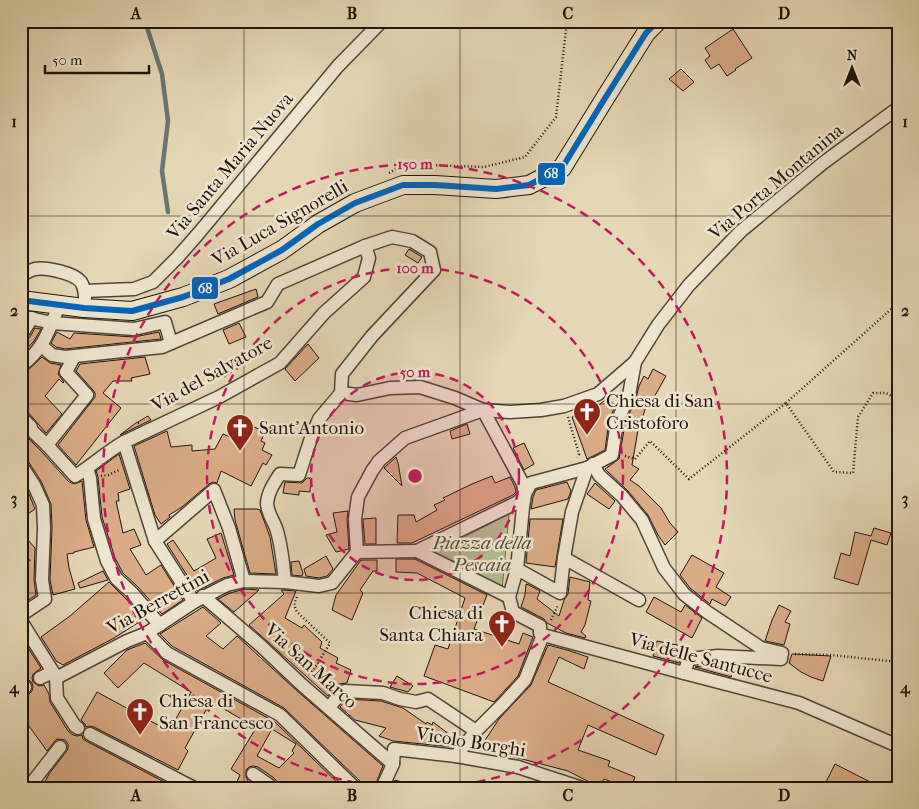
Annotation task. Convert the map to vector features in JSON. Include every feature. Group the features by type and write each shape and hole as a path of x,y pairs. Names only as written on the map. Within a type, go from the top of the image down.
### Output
{"main road":[{"name":"Via Luca Signorelli","path":"21,300 59,304 84,299 132,311 183,297 230,279 282,250 318,224 355,203 403,185 496,189 529,185 562,168 646,33 658,21"}],"street":[{"name":"Via Santa Maria Nuova","path":"84,299 134,290 153,282 198,234 338,66 382,21"},
{"name":"Via Porta Montanina","path":"612,455 617,422 629,395 635,362 658,325 689,285 741,231 823,163 898,108"},
{"path":"42,346 52,355 65,357 162,347 267,302 278,284 365,246 392,237 412,241 430,252 434,270 372,336 342,374 340,393 319,419 299,474 280,474 270,488 267,504 282,550 285,582"},
{"name":"Via del Salvatore","path":"88,474 112,448 219,397 280,363 324,313 364,276 369,258 365,246"},
{"path":"21,278 24,274 36,269 51,269 69,274 80,281 84,299"},
{"path":"23,360 42,346 59,304"},
{"path":"21,333 23,332 26,317 52,322 134,329 165,322 171,343"},
{"path":"47,445 87,395 66,372 74,356"},
{"path":"340,393 357,395 390,388 420,387 456,398 483,410 510,412 541,410 564,406 598,394 635,362"},
{"path":"417,551 509,597 517,569 525,494 523,484 483,410"},
{"path":"483,410 405,438 379,461 358,497 355,519 357,552 417,551 518,502 531,483 590,466 612,455"},
{"path":"21,417 31,427 29,428 76,476 88,474 94,519 107,561 116,578 160,625"},
{"name":"Via San Marco","path":"124,442 155,541 199,599 261,646 393,764"},
{"path":"21,465 28,473 43,505 42,580 45,599 21,615"},
{"path":"517,569 560,593 572,512 590,466"},
{"path":"590,466 622,496 642,520 664,568 684,594 760,648 782,653 781,659 718,656 689,659 684,673"},
{"path":"155,541 214,490 229,528 244,581"},
{"name":"Via Berrettini","path":"40,678 54,675 148,633 199,599 227,585 244,581 285,582 319,586 332,583 357,552"},
{"path":"564,558 638,600"},
{"name":"Via delle Santucce","path":"509,597 513,612 540,626 540,633 543,635 799,703 898,746"},
{"path":"21,621 54,675 57,698 78,728"},
{"path":"148,633 167,653 280,715 355,788"},
{"path":"456,756 476,731 525,680 543,635"},
{"path":"329,708 340,692 345,691 383,693 416,702 428,699 476,731"},
{"path":"90,734 194,788"},
{"path":"28,788 60,747"},
{"name":"Vicolo Borghi","path":"382,788 393,764 394,749 456,756 518,767 582,788"},
{"path":"254,774 271,788"}],"path":[{"path":"384,175 399,167 426,164 484,167 525,157 556,117 566,21"},
{"path":"612,455 619,454 635,459 650,441 689,479 786,403 898,303"},
{"path":"786,403 834,472 853,473 858,417 873,393 886,393 898,400"},
{"path":"564,406 578,454 570,472"},
{"path":"88,474 108,475 132,465"},
{"path":"302,585 294,601 297,612 330,643 302,684"},
{"path":"543,635 558,607 560,593"},
{"path":"782,653 831,655 898,662"}],"green space":[{"name":"Piazza della Pescaia","path":"509,514 502,590 431,554"}],"building":[{"path":"733,29 752,58 727,76 719,64 711,69 705,60 710,56 705,48"},
{"path":"681,69 694,82 683,91 669,79"},
{"path":"409,249 422,257 418,263 405,255"},
{"path":"256,289 258,297 218,314 214,304"},
{"path":"239,323 246,337 229,344 223,330"},
{"path":"35,328 41,329 34,341 21,355 21,341 30,337"},
{"path":"57,332 70,339 74,333 134,337 159,332 161,339 65,349 56,347 51,343"},
{"path":"308,344 319,358 295,381 285,369"},
{"path":"42,357 50,363 61,365 58,374 64,382 59,379 45,396 62,414 46,433 27,411 21,409 21,374 26,372"},
{"path":"145,357 150,374 131,378 132,381 113,381 103,393 121,408 76,465 58,445 95,397 93,390 76,371 80,364"},
{"path":"226,361 233,371 224,377 216,366"},
{"path":"653,369 666,376 648,408 646,407 638,430 632,465 639,469 630,480 639,486 661,508 678,532 665,545 648,515 628,491 605,469 619,459 625,424 639,386 644,376 648,379"},
{"path":"608,398 615,406 609,421 605,450 587,459 572,417 586,411 587,414"},
{"path":"241,415 252,426 265,432 261,441 265,443 262,450 272,455 266,465 263,463 251,486 221,471 217,483 209,484 182,507 169,515 170,517 161,524 155,515 134,446 167,431 171,447 192,445 192,451 215,449 223,434 230,437"},
{"path":"148,416 151,420 120,435 137,422 139,424 138,422"},
{"path":"467,424 470,434 452,439 450,431"},
{"path":"24,434 69,482 75,484 82,481 86,520 94,547 67,554 75,589 53,595 50,580 51,504 41,481 28,461 21,457 21,437"},
{"path":"524,443 534,464 524,470 513,448"},
{"path":"119,454 130,489 118,493 119,501 116,501 123,533 134,529 141,545 130,549 146,575 161,565 183,600 162,614 123,573 115,558 102,517 96,471"},
{"path":"396,457 398,463 402,486 384,468"},
{"path":"492,476 495,483 510,477 516,492 412,543 397,543 398,515 414,515 416,522 437,510 434,505 445,500 443,498"},
{"path":"307,478 311,478 310,492 299,491 299,495 283,493 285,482 302,483"},
{"path":"21,480 35,509 21,519"},
{"path":"567,482 571,491 568,499 531,509 536,490"},
{"path":"595,483 615,501 609,509 587,494"},
{"path":"234,509 260,510 270,537 276,574 250,573 235,520"},
{"path":"348,511 349,549 336,552 326,535 337,532 333,513"},
{"path":"376,518 376,544 365,544 363,519"},
{"path":"530,519 563,519 555,567 526,563"},
{"path":"874,528 891,533 887,545 871,540 858,585 834,578 841,553 850,556 855,532 871,536"},
{"path":"21,532 35,548 34,580 36,595 21,605"},
{"path":"221,533 234,575 223,578 197,591 167,544 173,540 194,571 216,558 207,539"},
{"path":"692,555 724,573 716,587 731,597 725,606 712,599 710,604 690,588 680,575"},
{"path":"326,556 333,569 327,576 319,578 306,576 304,569"},
{"path":"396,559 415,559 487,595 474,629 519,644 523,633 533,637 518,676 494,702 424,676 435,645 448,649 465,598 417,573 396,572"},
{"path":"361,560 377,560 377,571 373,571 360,590 363,593 352,620 332,610 336,595"},
{"path":"299,561 303,573 302,576 292,575 291,562"},
{"path":"103,571 108,580 80,588 78,583"},
{"path":"570,577 590,582 588,600 591,601 585,625 581,632 586,636 585,638 566,633 521,607 526,584 540,591 537,599 559,616 568,594"},
{"path":"109,582 144,619 114,638 63,665 57,662 41,637 70,616"},
{"path":"245,589 259,590 234,612 218,599 230,593"},
{"path":"281,590 296,591 285,618 302,628 304,625 322,642 320,648 338,658 336,663 351,670 347,683 339,684 328,696 249,625 284,594"},
{"path":"654,597 681,612 685,605 702,618 692,638 646,612"},
{"path":"779,605 791,611 785,622 790,624 784,645 765,641"},
{"path":"203,607 221,623 206,636 223,649 237,636 383,766 374,788 363,788 361,782 284,708 172,646 160,634"},
{"path":"21,637 41,668 33,674 33,682 39,686 44,685 49,694 50,702 68,731 73,735 82,735 86,741 170,785 168,788 42,788 49,774 68,749 68,744 65,740 57,739 47,751 26,722 21,725 21,697 29,694 33,687 29,680 21,680"},
{"path":"657,641 687,647 679,663 653,656"},
{"path":"145,643 163,660 275,722 343,788 279,788 274,778 258,767 253,766 246,770 246,777 248,781 259,788 234,788 240,775 231,769 256,728 211,701 185,748 188,751 178,770 94,727 86,727 81,720 97,692 169,731 191,692 144,663 118,688 104,673 127,650","holes":["272,729 296,744 292,751 294,753 279,768 257,756"]},
{"path":"548,645 588,657 584,669 559,657 548,682 664,735 656,755 588,725 578,750 610,761 608,766 635,777 631,788 604,779 599,787 568,771 480,748 499,719 531,685"},
{"path":"792,654 831,656 823,681 801,672 789,663"},
{"path":"718,664 734,665 731,677 695,667"},
{"path":"397,676 413,686 408,692 390,687"},
{"path":"346,699 381,701 403,708 426,724 427,722 432,725 433,722 450,735 448,738 457,742 452,747 393,741 379,736 386,728 355,720 340,707"},
{"path":"835,764 882,788 823,788"},
{"path":"395,780 409,784 409,788 391,788"}],"waterway":[{"path":"145,21 162,74 168,121 162,171 168,212"}],"transit line":[{"name":"68","path":"21,300 84,308 132,311 183,297 229,279 282,250 318,224 355,203 403,185 496,189 529,185 562,168 646,33 658,21"}],"place":[{"name":"Chiesa di San Cristoforo","path":"587,436"},
{"name":"Sant'Antonio","path":"240,452"},
{"name":"Chiesa di Santa Chiara","path":"502,648"},
{"name":"Chiesa di San Francesco","path":"140,736"}]}
